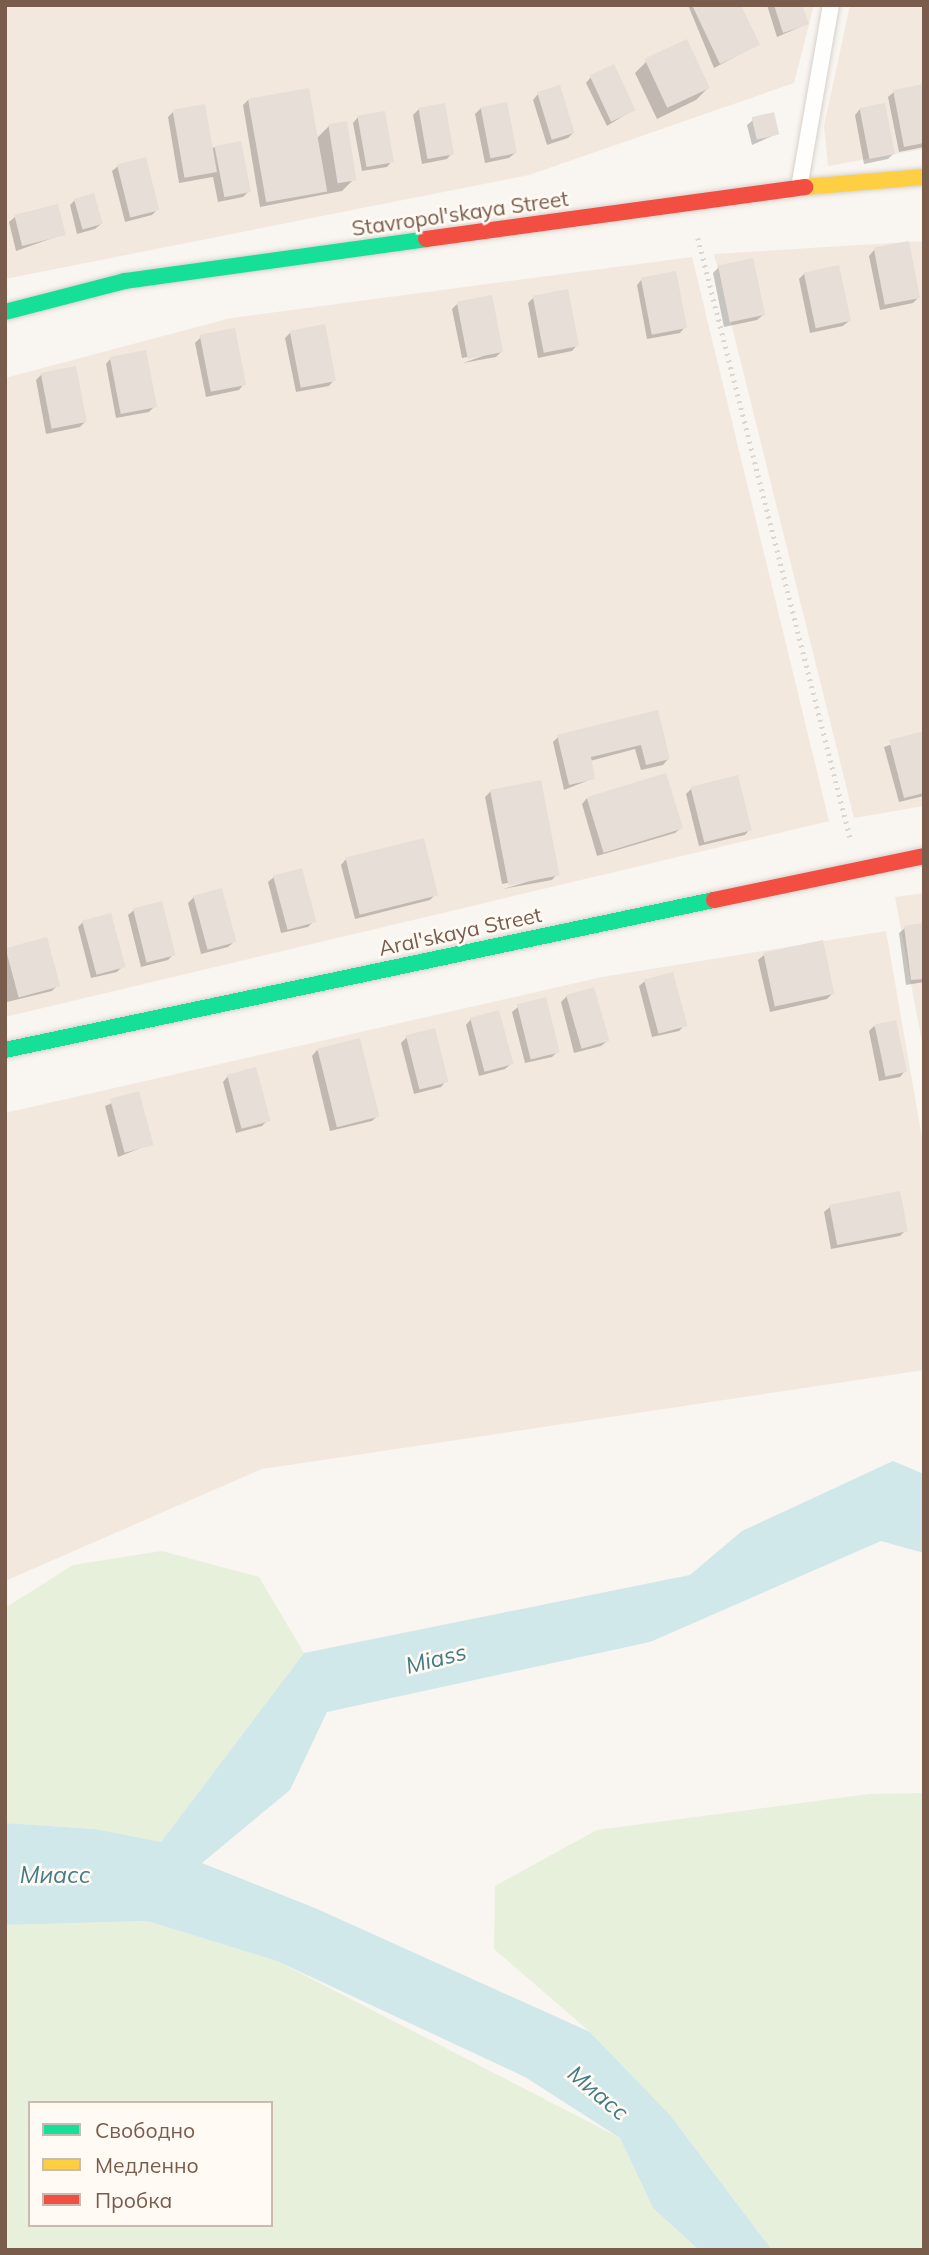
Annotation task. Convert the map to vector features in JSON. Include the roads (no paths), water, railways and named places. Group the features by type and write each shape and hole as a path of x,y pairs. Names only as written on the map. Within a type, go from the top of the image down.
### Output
{"street":[{"name":"Stavropol'skaya Street","path":"5,312 125,281 799,188 924,177"},
{"name":"Aral'skaya Street","path":"5,1051 858,867 924,856"}],"lane":[{"path":"799,188 831,5"}],"water":[{"name":"Миасс","path":"893,1461 924,1474 924,1553 881,1541 650,1642 327,1712 290,1790 202,1863 315,1908 590,2032 670,2115 772,2250 699,2250 653,2208 620,2138 525,2077 277,1961 147,1921 5,1925 5,1823 95,1829 161,1842 304,1653 690,1575 742,1531"}],"water label":[{"name":"Miass","path":"436,1659"}]}
